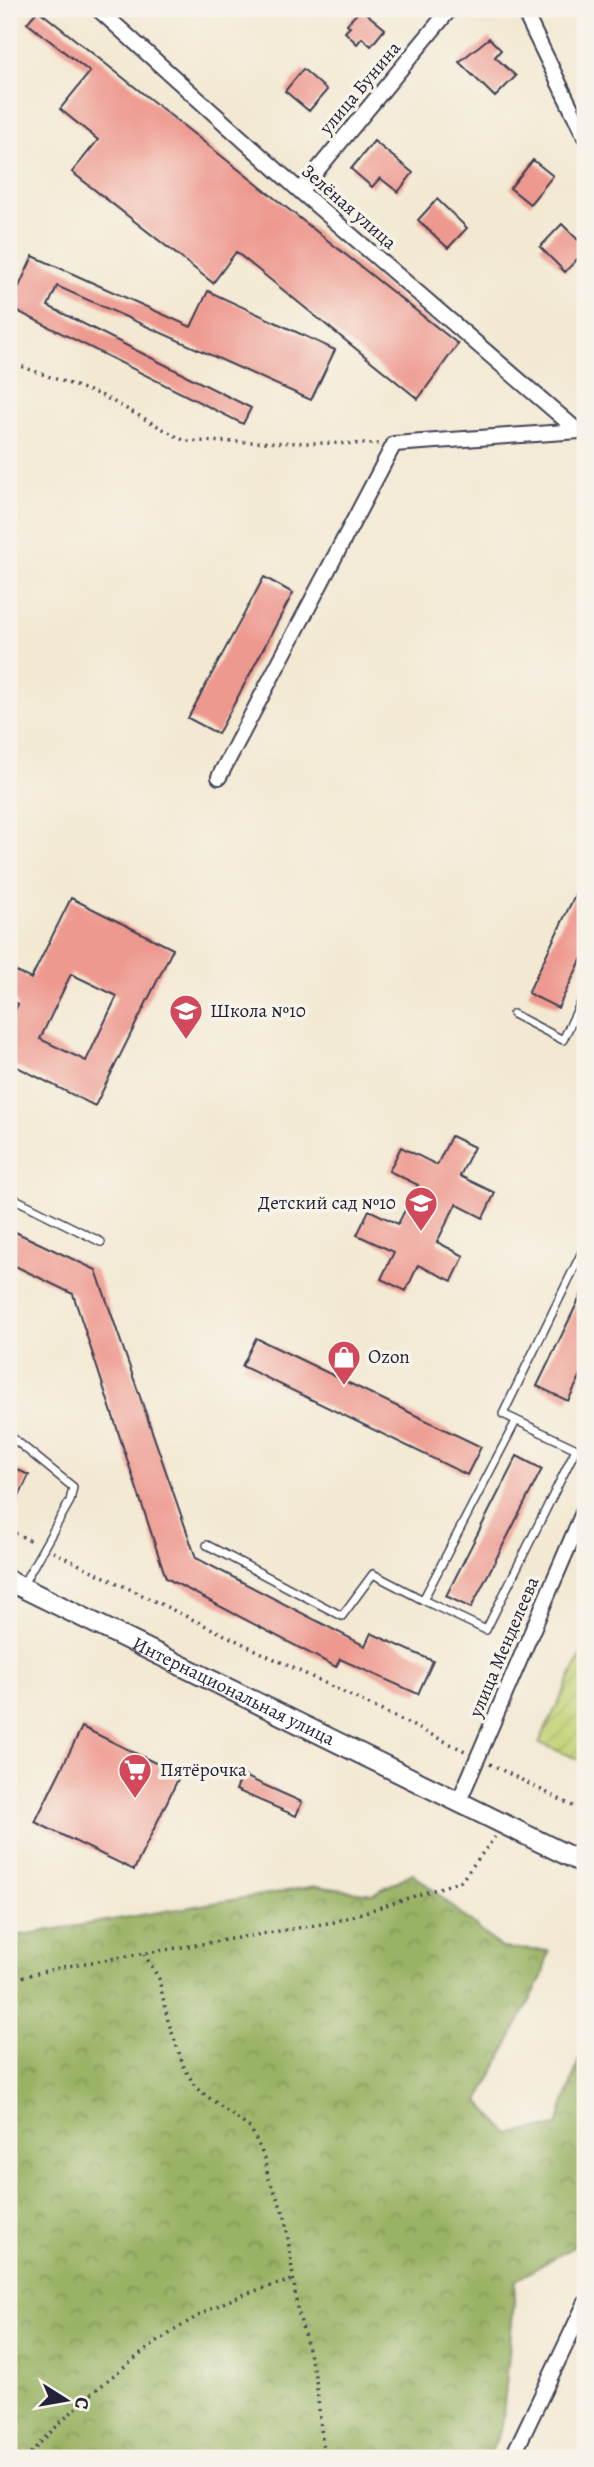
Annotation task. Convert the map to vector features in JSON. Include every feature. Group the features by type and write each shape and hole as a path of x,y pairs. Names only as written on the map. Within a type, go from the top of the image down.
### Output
{"street":[{"name":"Зелёная улица","path":"98,9 300,191 581,431"},
{"name":"улица Бунина","path":"300,191 450,9"},
{"path":"523,9 585,137"},
{"path":"219,777 394,444 581,431"},
{"name":"улица Менделеева","path":"459,1801 585,1508"},
{"name":"Интернациональная улица","path":"15,1584 585,1864"},
{"path":"512,2458 585,2304"}],"lane":[{"path":"513,1014 563,1040 585,994"},
{"path":"9,1196 101,1242"},
{"path":"585,1246 503,1414 585,1453"},
{"path":"423,1600 516,1420"},
{"path":"9,1435 73,1487 70,1501 44,1547 15,1584"},
{"path":"207,1545 342,1616 373,1574 486,1630 576,1449"}],"path":[{"path":"9,362 103,396 185,441 394,444"},
{"path":"9,1530 478,1757 585,1812"},
{"path":"9,1980 334,1922 461,1881 505,1825"},
{"path":"144,1954 159,1979 168,2021 184,2067 196,2088 251,2129 265,2159 268,2177 285,2216 296,2307 316,2379 324,2458"},
{"path":"26,2458 132,2363 187,2322 220,2305 293,2280"}],"green space":[{"path":"585,1647 585,1762 539,1743"},
{"path":"413,1873 501,1948 549,1951 542,1977 479,2101 509,2134 557,2126 585,2042 585,2240 516,2280 502,2427 488,2458 9,2458 9,1937 316,1886 373,1894"}],"building":[{"path":"361,9 385,29 371,46 362,38 357,44 345,32 350,27 347,24"},
{"path":"38,10 458,344 418,399 236,252 213,283 72,172 98,140 60,109 90,72 27,23"},
{"path":"489,38 501,50 495,57 516,76 495,97 459,62"},
{"path":"303,69 327,90 309,111 285,91"},
{"path":"374,141 413,173 398,192 380,178 372,187 351,169"},
{"path":"533,160 553,176 530,204 510,188"},
{"path":"437,199 467,228 448,248 418,220"},
{"path":"562,224 585,247 585,251 565,272 540,247"},
{"path":"33,256 191,327 208,291 335,350 311,400 57,286 48,306 251,408 243,424 9,307 9,287 17,291"},
{"path":"264,577 293,593 218,734 188,718"},
{"path":"585,874 585,952 558,1008 528,993"},
{"path":"71,898 173,949 95,1106 9,1063 9,1023 18,1004 9,999 9,968 31,979","holes":["71,974 117,996 86,1061 40,1039"]},
{"path":"451,1136 474,1147 460,1176 495,1193 483,1218 456,1204 437,1242 464,1256 452,1281 418,1265 406,1291 381,1279 394,1252 357,1235 369,1210 398,1224 418,1185 389,1171 401,1147 437,1165"},
{"path":"9,1229 96,1270 196,1558 365,1646 371,1633 433,1661 418,1694 340,1659 336,1667 166,1578 73,1294 9,1263"},
{"path":"585,1287 585,1367 568,1401 537,1386"},
{"path":"256,1338 481,1447 467,1475 242,1366"},
{"path":"517,1456 542,1469 471,1608 446,1596"},
{"path":"9,1466 29,1475 9,1518"},
{"path":"82,1727 180,1775 134,1870 35,1822"},
{"path":"242,1775 302,1802 296,1816 236,1790"}],"place":[{"name":"Школа №10","path":"186,1041"},
{"name":"Детский сад №10","path":"421,1233"},
{"name":"Ozon","path":"344,1387"},
{"name":"Пятёрочка","path":"135,1800"}]}
